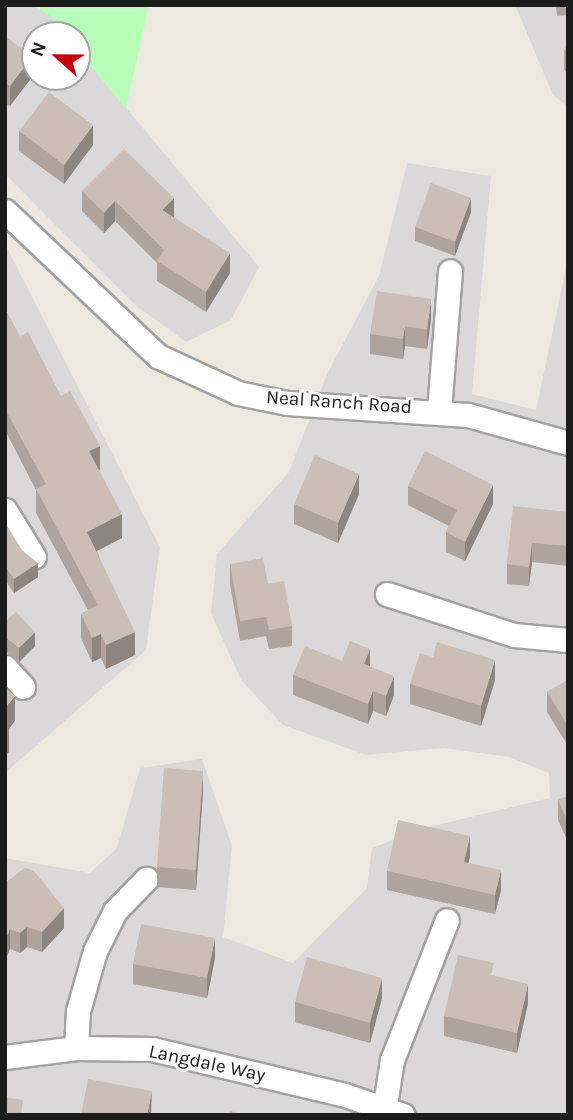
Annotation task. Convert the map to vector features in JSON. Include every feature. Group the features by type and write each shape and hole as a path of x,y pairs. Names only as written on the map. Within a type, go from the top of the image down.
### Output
{"street":[{"name":"Neal Ranch Road","path":"5,211 158,356 238,393 287,403 439,411 568,443"},
{"path":"439,411 450,271"},
{"path":"5,510 34,557"},
{"path":"387,594 514,635 568,640"},
{"path":"5,667 23,687"},
{"path":"76,1048 78,1011 95,951 115,911 146,879"},
{"path":"394,1110 392,1060 447,920"},
{"name":"Langdale Way","path":"5,1056 76,1048 152,1049 394,1110"}],"shaded area":[{"path":"5,5 33,5 55,21 21,21 21,91 91,91 91,66 259,267 231,320 186,342 134,304 5,174"},
{"path":"515,5 568,5 568,107 553,95"},
{"path":"407,163 491,176 472,394 536,410 568,258 568,1115 5,1115 5,858 90,873 117,848 140,768 202,759 232,846 223,937 293,963 367,888 372,848 421,829 550,798 549,773 509,757 444,748 366,755 283,725 241,680 211,613 217,554 289,472 327,374 379,276"},
{"path":"5,244 160,547 146,650 5,773"}],"green space":[{"path":"33,5 149,5 126,109 91,66 91,21 55,21"}],"building":[{"path":"5,36 21,48 21,72 10,86 5,83"},
{"path":"49,92 93,125 64,165 19,131"},
{"path":"124,149 174,198 162,210 230,253 206,292 157,261 164,250 115,201 104,213 82,191"},
{"path":"431,183 471,198 455,242 415,227"},
{"path":"377,291 431,299 427,330 405,326 403,339 370,334"},
{"path":"5,309 20,337 28,332 61,396 70,391 100,446 89,451 122,514 87,532 135,632 106,645 101,634 92,638 81,614 98,605 36,489 46,484 5,409"},
{"path":"425,451 493,485 465,542 446,532 457,510 408,486"},
{"path":"315,455 359,474 338,523 294,504"},
{"path":"513,506 568,512 568,546 532,543 529,567 507,564"},
{"path":"5,523 22,550 38,563 14,579 5,566"},
{"path":"263,558 268,584 284,581 292,626 269,630 266,617 240,621 230,564"},
{"path":"16,612 35,632 19,648 5,637 5,622"},
{"path":"350,641 370,649 364,664 394,676 386,696 373,691 368,704 293,675 305,646 342,661"},
{"path":"437,642 495,660 481,706 410,684 420,653 433,657"},
{"path":"568,680 568,726 547,692"},
{"path":"5,688 15,696 5,708"},
{"path":"164,768 203,771 196,870 157,867"},
{"path":"568,796 568,822 558,800"},
{"path":"398,820 470,836 464,862 501,870 495,895 387,871"},
{"path":"25,868 34,871 64,908 42,932 27,927 20,933 10,929 5,941 5,883"},
{"path":"141,924 215,938 207,978 133,964"},
{"path":"458,955 494,963 491,975 528,984 517,1033 444,1016"},
{"path":"307,957 382,978 370,1023 295,1002"},
{"path":"88,1079 152,1091 147,1115 81,1115"},
{"path":"5,1097 23,1100 21,1115 5,1115"},
{"path":"230,1111 245,1115 229,1115"}]}
